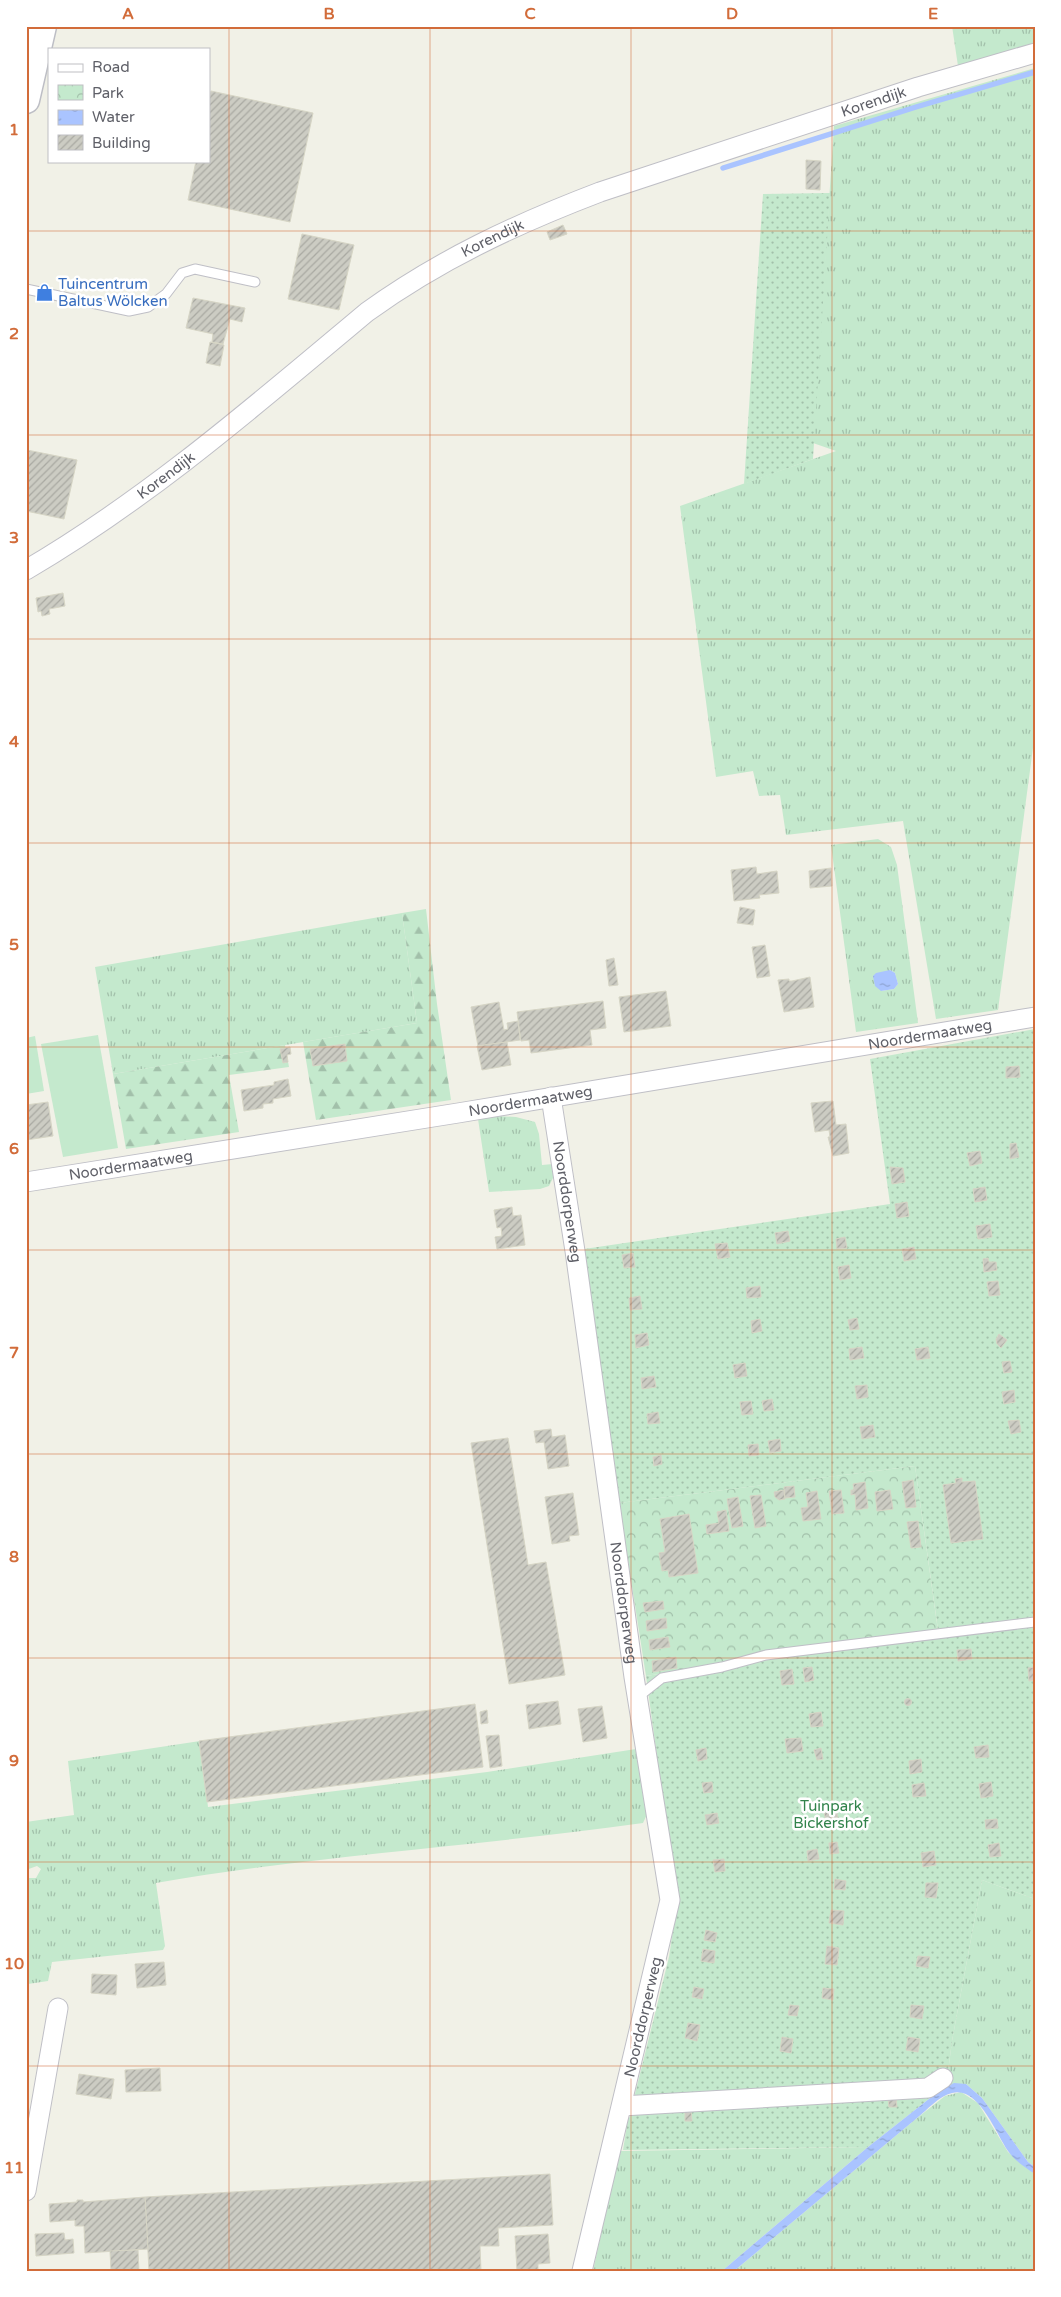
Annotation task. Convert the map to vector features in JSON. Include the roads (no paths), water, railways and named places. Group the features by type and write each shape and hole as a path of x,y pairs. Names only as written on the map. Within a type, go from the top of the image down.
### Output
{"main road":[{"path":"26,100 43,26"}],"street":[{"name":"Korendijk","path":"26,570 57,552 153,487 367,312 403,286 447,260 553,210 600,192 918,87 1035,54"},
{"name":"Noordermaatweg","path":"26,1182 1035,1017"},
{"name":"Noorddorperweg","path":"551,1097 575,1251 638,1697 670,1900 582,2271"},
{"path":"26,2191 58,2008"},
{"path":"622,2106 928,2088 942,2078"}],"lane":[{"path":"26,290 129,310 148,306 166,294 182,273 195,269 254,282"},
{"path":"638,1697 662,1678 722,1667 766,1655 1035,1622"}],"water":[{"path":"890,970 895,973 898,984 894,989 881,991 875,986 873,976 876,973"},
{"path":"954,2083 966,2084 982,2098 1028,2162 1035,2167 1035,2174 1020,2164 1011,2154 986,2113 978,2104 962,2093 952,2093 942,2097 933,2104 734,2271 722,2271 868,2147 939,2091"}],"waterway":[{"path":"723,168 916,107 1035,72"}],"place":[{"name":"Tuincentrum Baltus Wölcken","path":"44,293"}],"park label":[{"name":"Tuinpark Bickershof","path":"831,1814"}]}
